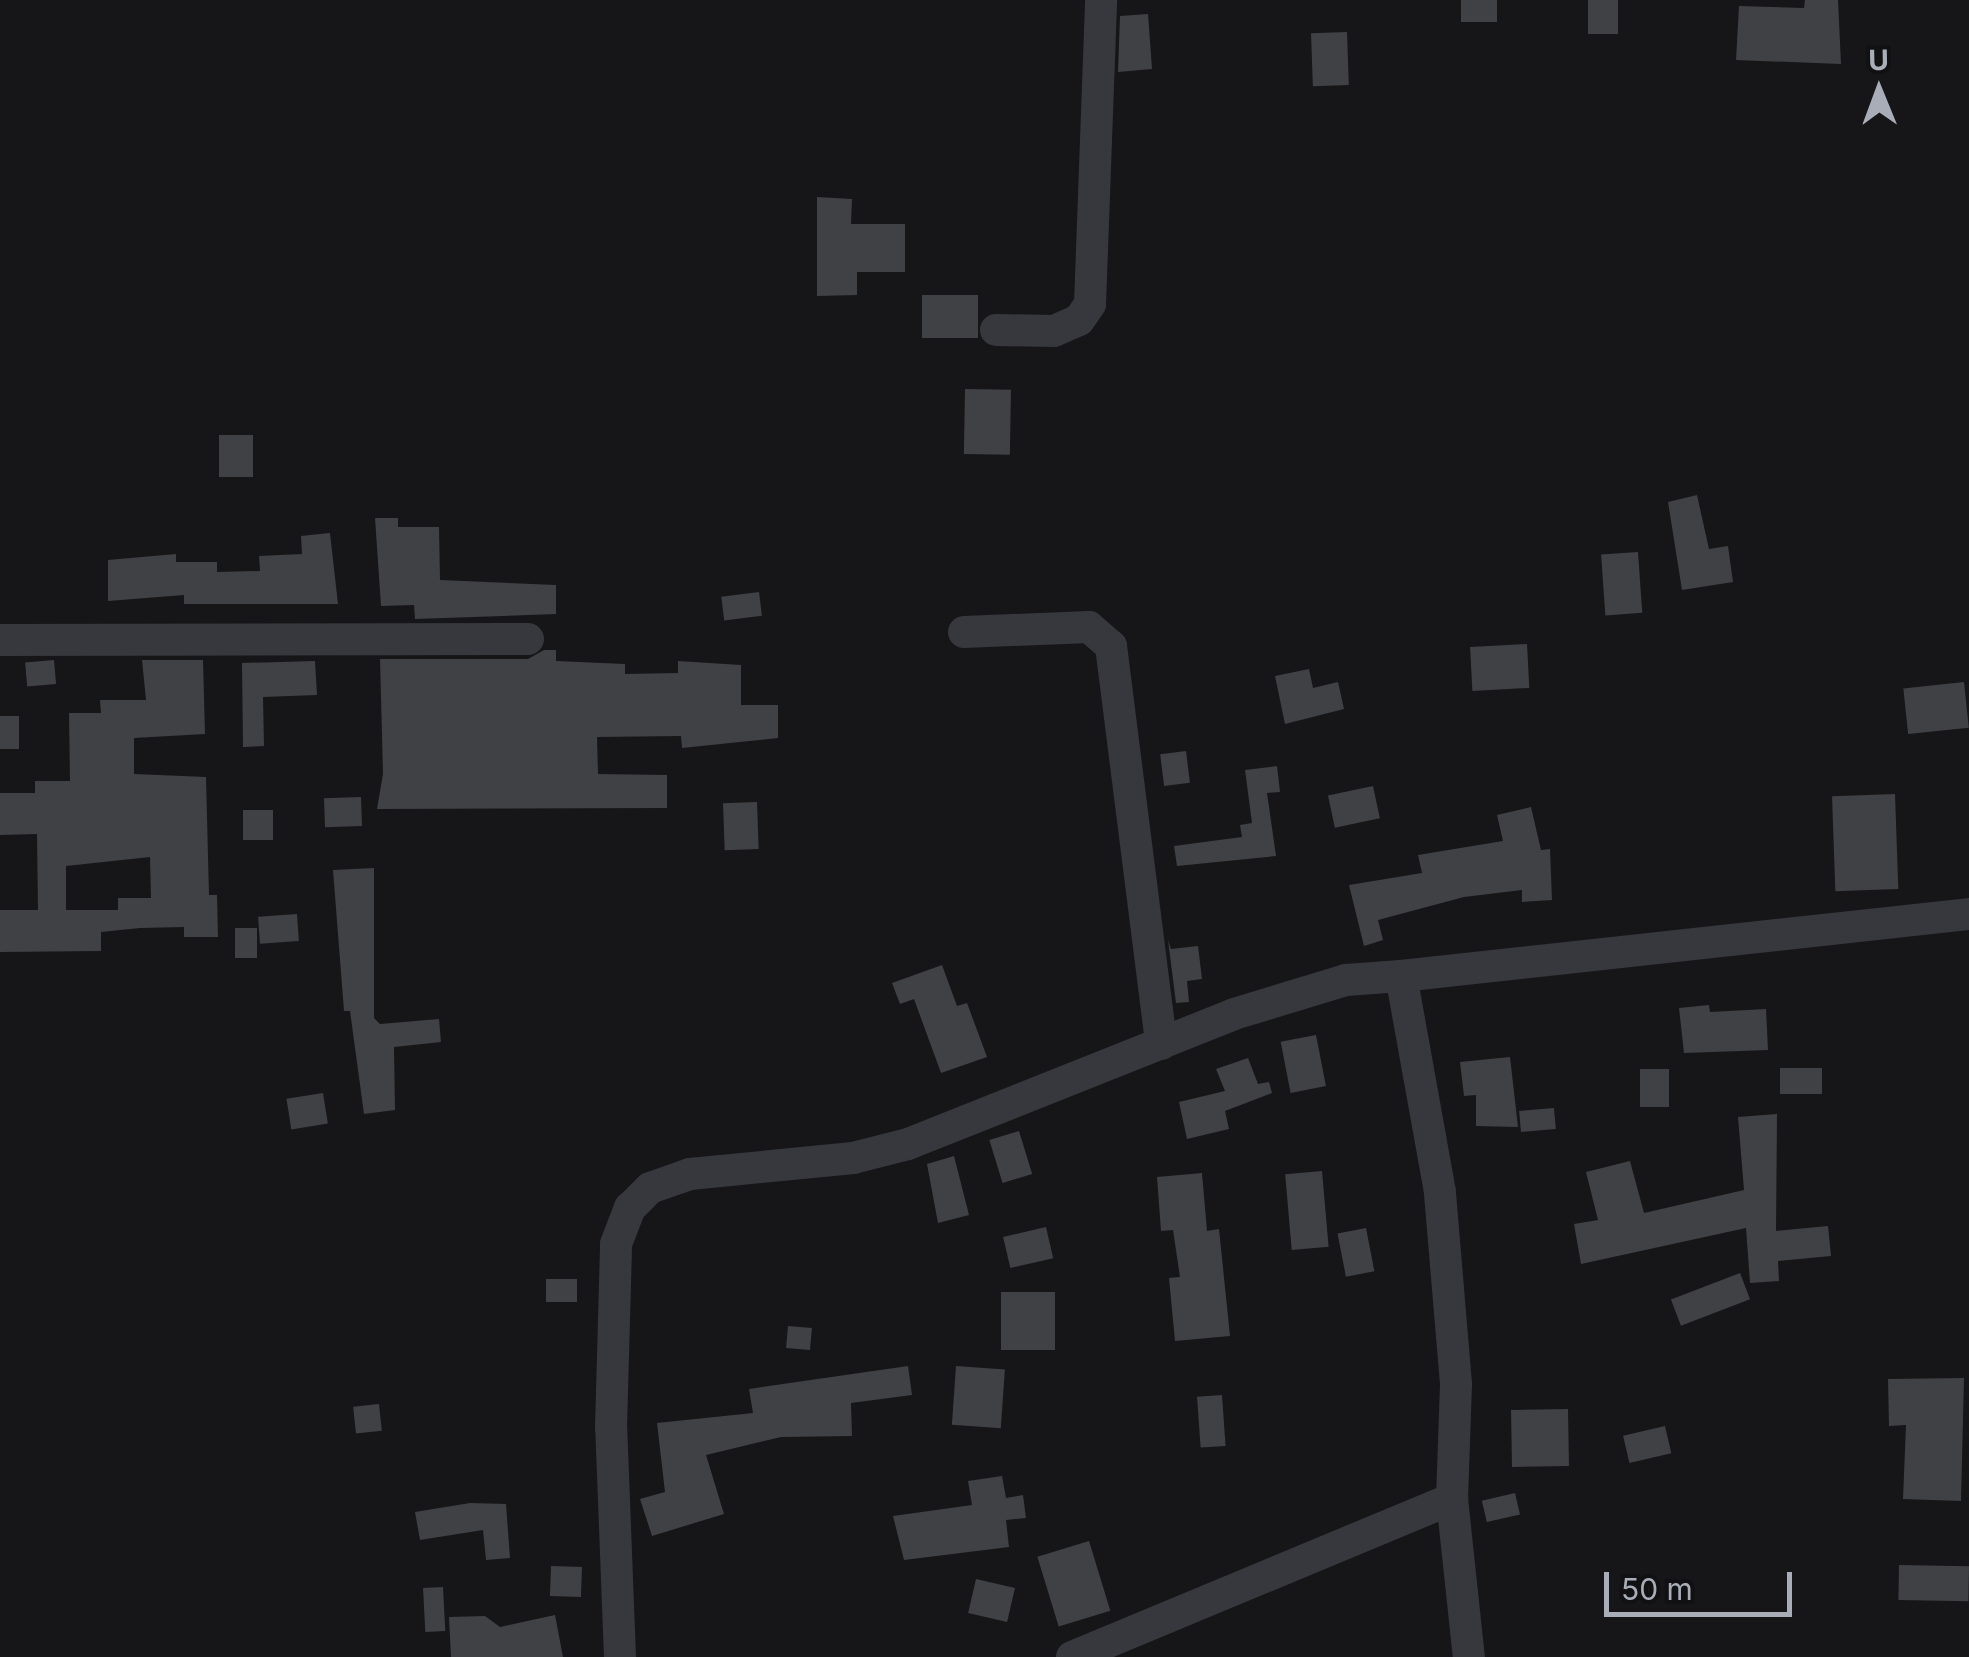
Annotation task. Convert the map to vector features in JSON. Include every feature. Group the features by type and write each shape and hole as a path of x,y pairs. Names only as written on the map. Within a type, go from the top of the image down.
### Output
{"street":[{"path":"996,330 1054,331 1079,320 1090,304 1100,0"},
{"path":"964,632 1089,627 1111,646 1162,1044"},
{"path":"0,640 528,639"},
{"path":"620,1657 611,1427 616,1244 630,1208 650,1188 690,1174 853,1158 908,1144 1288,996 1346,980 1969,914"},
{"path":"1401,976 1440,1192 1456,1384 1452,1499 1470,1657"},
{"path":"1072,1657 1452,1499"}],"building":[{"path":"1461,0 1497,0 1497,22 1461,22"},
{"path":"1588,0 1618,0 1618,34 1588,34"},
{"path":"1805,0 1838,0 1841,64 1736,60 1739,6 1804,8"},
{"path":"1148,14 1152,69 1118,72 1120,16"},
{"path":"1347,32 1349,85 1313,86 1311,33"},
{"path":"817,197 852,199 851,224 905,224 905,272 857,272 857,295 817,296"},
{"path":"922,295 978,295 978,338 922,338"},
{"path":"965,389 1011,390 1010,455 964,454"},
{"path":"219,435 253,435 253,477 219,477"},
{"path":"1697,495 1709,549 1728,546 1733,582 1682,590 1668,502"},
{"path":"375,518 398,518 398,527 439,527 440,580 556,585 556,614 415,619 414,605 381,606"},
{"path":"330,533 338,604 184,604 184,595 108,601 108,560 176,554 176,562 217,562 217,572 260,571 259,556 302,554 301,536"},
{"path":"1638,552 1642,613 1605,615 1601,555"},
{"path":"759,592 762,616 724,620 721,597"},
{"path":"1527,644 1529,688 1472,691 1470,647"},
{"path":"544,650 556,650 556,661 625,664 625,674 678,673 678,661 741,665 741,705 778,705 778,738 682,748 681,736 597,737 598,774 667,775 667,808 377,809 383,774 380,659 528,659"},
{"path":"54,660 56,684 27,686 25,663"},
{"path":"142,660 203,660 205,734 134,738 134,774 206,777 209,895 217,895 218,937 184,937 184,927 140,928 101,932 101,951 0,952 0,910 38,910 37,834 0,835 0,793 35,793 35,781 70,781 69,713 101,713 100,700 146,700","holes":["150,857 151,898 118,898 118,910 66,910 66,866"]},
{"path":"315,661 317,695 263,697 264,746 243,747 242,663"},
{"path":"1309,669 1313,688 1338,682 1344,709 1285,724 1275,676"},
{"path":"1964,682 1969,728 1908,734 1903,688"},
{"path":"0,716 19,716 19,749 0,749"},
{"path":"1186,751 1190,783 1164,786 1160,754"},
{"path":"1277,766 1280,792 1267,793 1276,856 1177,866 1174,846 1242,837 1240,825 1252,823 1245,770"},
{"path":"1373,786 1380,818 1335,828 1328,796"},
{"path":"1895,794 1898,889 1835,891 1832,796"},
{"path":"361,797 362,826 325,827 324,798"},
{"path":"757,802 759,849 725,850 723,803"},
{"path":"1531,807 1541,850 1550,849 1552,900 1522,902 1522,890 1464,897 1378,920 1383,940 1364,946 1349,885 1422,873 1418,855 1503,841 1497,815"},
{"path":"243,810 273,810 273,840 243,840"},
{"path":"374,868 374,1018 380,1024 439,1019 441,1042 394,1047 395,1110 364,1114 350,1011 344,1011 333,870"},
{"path":"297,914 299,941 260,944 258,917"},
{"path":"235,928 257,928 257,958 235,958"},
{"path":"1168,940 1171,949 1198,946 1202,979 1187,981 1189,1002 1176,1003"},
{"path":"942,965 957,1006 967,1003 987,1057 941,1073 914,999 900,1004 892,983"},
{"path":"1709,1005 1710,1012 1766,1009 1768,1050 1684,1053 1679,1008"},
{"path":"1316,1035 1326,1086 1291,1093 1281,1042"},
{"path":"1510,1057 1518,1127 1476,1126 1476,1095 1464,1096 1460,1062"},
{"path":"1248,1058 1258,1084 1269,1082 1272,1093 1225,1111 1229,1129 1187,1139 1179,1102 1225,1091 1216,1069"},
{"path":"1780,1068 1822,1068 1822,1094 1780,1094"},
{"path":"1640,1069 1669,1069 1669,1107 1640,1107"},
{"path":"323,1093 328,1124 291,1129 286,1099"},
{"path":"1554,1108 1556,1129 1521,1132 1519,1111"},
{"path":"1777,1114 1776,1231 1828,1226 1831,1256 1778,1261 1779,1281 1750,1283 1746,1228 1581,1264 1574,1224 1598,1220 1586,1172 1630,1161 1644,1213 1744,1190 1738,1117"},
{"path":"1019,1131 1032,1174 1003,1183 989,1140"},
{"path":"954,1156 969,1215 938,1223 927,1164"},
{"path":"1322,1171 1329,1247 1292,1250 1285,1174"},
{"path":"1202,1173 1207,1231 1219,1229 1230,1336 1175,1341 1169,1278 1180,1277 1173,1230 1161,1231 1157,1177"},
{"path":"1046,1227 1053,1258 1010,1268 1003,1237"},
{"path":"1366,1228 1374,1271 1346,1277 1338,1234"},
{"path":"1740,1273 1750,1299 1681,1326 1671,1300"},
{"path":"546,1279 577,1279 577,1302 546,1302"},
{"path":"1001,1292 1055,1292 1055,1350 1001,1350"},
{"path":"788,1326 812,1328 810,1350 786,1348"},
{"path":"908,1366 912,1395 851,1403 852,1436 781,1437 706,1455 724,1514 652,1536 640,1499 665,1492 657,1423 753,1413 749,1389"},
{"path":"956,1366 1005,1369 1001,1428 952,1425"},
{"path":"1964,1378 1961,1501 1903,1499 1906,1425 1889,1426 1888,1379"},
{"path":"1222,1395 1226,1446 1201,1448 1197,1397"},
{"path":"379,1404 382,1431 356,1434 353,1407"},
{"path":"1568,1409 1569,1466 1512,1467 1511,1410"},
{"path":"1665,1426 1671,1453 1629,1463 1623,1436"},
{"path":"1002,1476 1006,1498 1023,1495 1026,1518 1006,1520 1009,1547 904,1560 893,1516 972,1505 968,1481"},
{"path":"1515,1493 1520,1514 1487,1522 1482,1501"},
{"path":"470,1503 506,1504 510,1558 486,1560 483,1530 420,1540 415,1512"},
{"path":"1089,1541 1110,1611 1059,1627 1037,1557"},
{"path":"1899,1565 1969,1566 1968,1601 1898,1600"},
{"path":"551,1566 582,1567 581,1597 550,1596"},
{"path":"976,1579 1015,1588 1007,1622 968,1613"},
{"path":"443,1587 445,1631 425,1632 423,1588"},
{"path":"555,1615 563,1657 451,1657 449,1617 485,1616 500,1627"}]}
